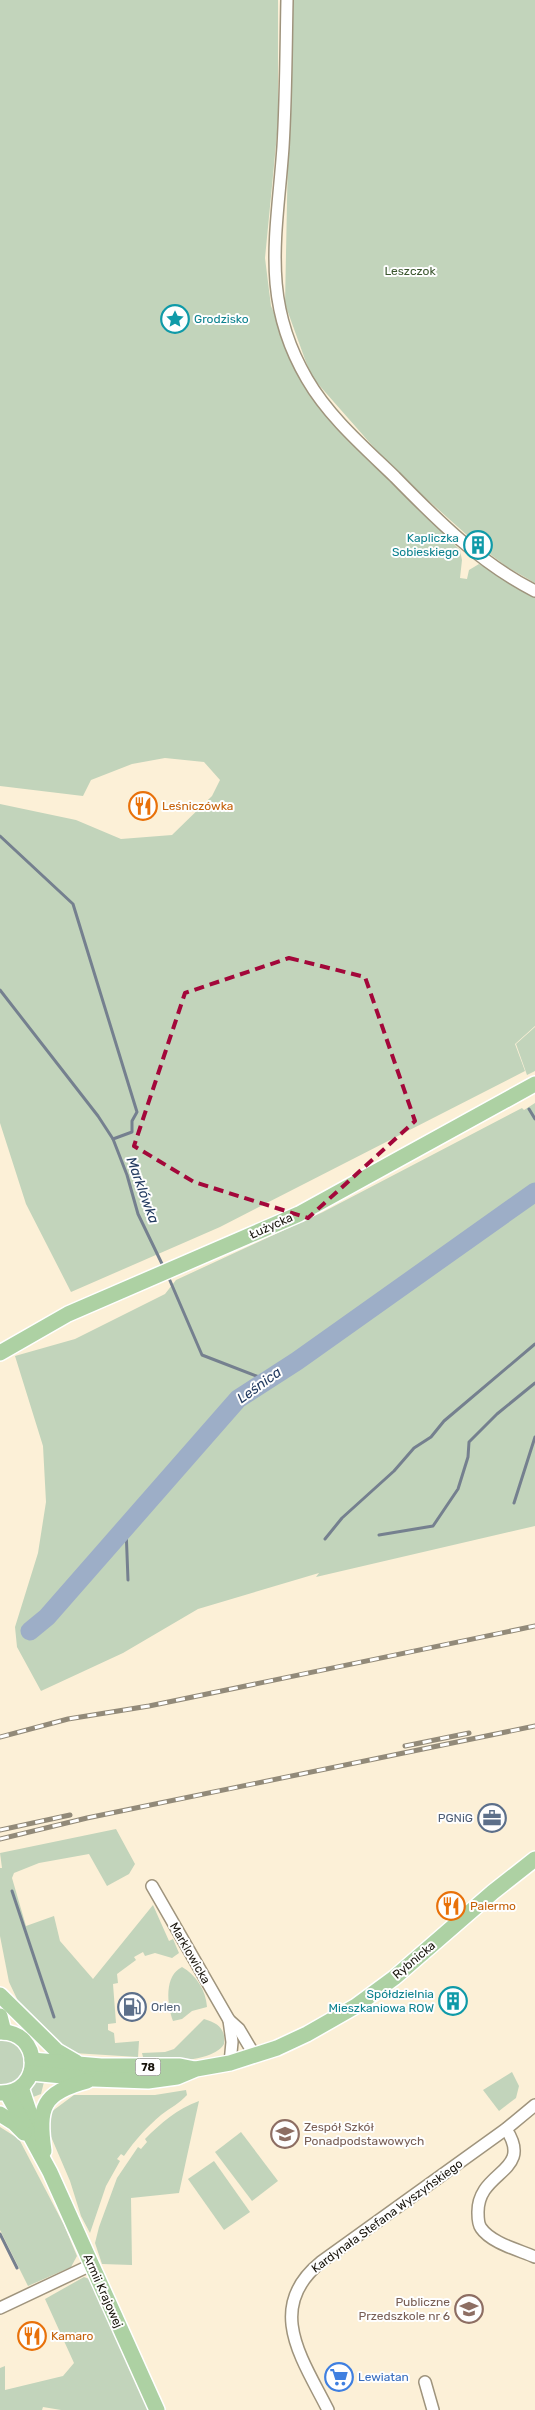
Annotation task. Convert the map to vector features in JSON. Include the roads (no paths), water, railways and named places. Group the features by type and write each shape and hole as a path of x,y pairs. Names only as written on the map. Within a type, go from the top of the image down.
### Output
{"main road":[{"name":"Łużycka","path":"0,1353 68,1314 156,1278 299,1214 535,1084"},
{"name":"Rybnicka","path":"32,2067 94,2079 148,2080 178,2077 196,2069 255,2056 307,2034 356,2006 394,1978 493,1892 535,1859"},
{"path":"0,1994 57,2052 82,2065"},
{"path":"0,2016 2,2032 19,2037 26,2044 32,2067 21,2087 3,2093"},
{"name":"Rybnicka","path":"32,2067 82,2065 180,2066 196,2069"},
{"path":"39,2148 41,2120 47,2102 61,2089 94,2079"},
{"name":"Armii Krajowej","path":"21,2087 39,2148 158,2410"},
{"name":"Armii Krajowej","path":"3,2093 39,2148"},
{"path":"0,2114 18,2126 39,2148"}],"street":[{"path":"287,0 285,109 274,274 280,314 295,356 307,380 324,404 424,506 477,555 535,591"},
{"name":"Marklowicka","path":"152,1886 229,2020 239,2029 255,2056"},
{"name":"Marklowicka","path":"229,2020 232,2042 230,2063"},
{"name":"Kardynała Stefana Wyszyńskiego","path":"328,2410 293,2339 292,2316 294,2302 305,2278 321,2262 506,2129 535,2105"},
{"path":"506,2129 514,2140 515,2155 510,2165 484,2189 478,2204 478,2219 481,2228 492,2238 535,2257"},
{"path":"0,2308 91,2265"},
{"path":"425,2382 433,2410"}],"waterway":[{"path":"0,836 73,904 137,1112 132,1121 132,1132 113,1139"},
{"name":"Marklówka","path":"0,990 98,1116 113,1139 127,1175 138,1214 164,1268"},
{"path":"529,1109 535,1119"},
{"name":"Leśnica","path":"30,1631 47,1617 238,1399 297,1361 535,1192"},
{"name":"Marklówka","path":"168,1276 202,1355 267,1380"},
{"path":"325,1539 342,1518 394,1471 414,1448 431,1437 444,1421 535,1344"},
{"path":"379,1535 433,1526 458,1489 468,1457 469,1442 497,1414 535,1383"},
{"path":"514,1503 535,1437"},
{"path":"126,1528 128,1580"},
{"path":"12,1891 54,2017"},
{"path":"0,2234 17,2268"}],"railway":[{"path":"0,1737 68,1719 149,1706 535,1626"},
{"path":"0,1839 87,1818 535,1726"},
{"path":"405,1746 469,1733"},
{"path":"0,1830 70,1815"}],"place":[{"name":"Grodzisko","path":"175,319"},
{"name":"Kapliczka Sobieskiego","path":"478,545"},
{"name":"Leśniczówka","path":"143,806"},
{"name":"PGNiG","path":"492,1818"},
{"name":"Palermo","path":"451,1906"},
{"name":"Spółdzielnia Mieszkaniowa ROW","path":"453,2001"},
{"name":"Orlen","path":"132,2007"},
{"name":"Zespół Szkół Ponadpodstawowych","path":"285,2134"},
{"name":"Publiczne Przedszkole nr 6","path":"469,2309"},
{"name":"Kamaro","path":"32,2336"},
{"name":"Lewiatan","path":"339,2377"}],"park label":[{"name":"Leszczok","path":"410,271"}]}
